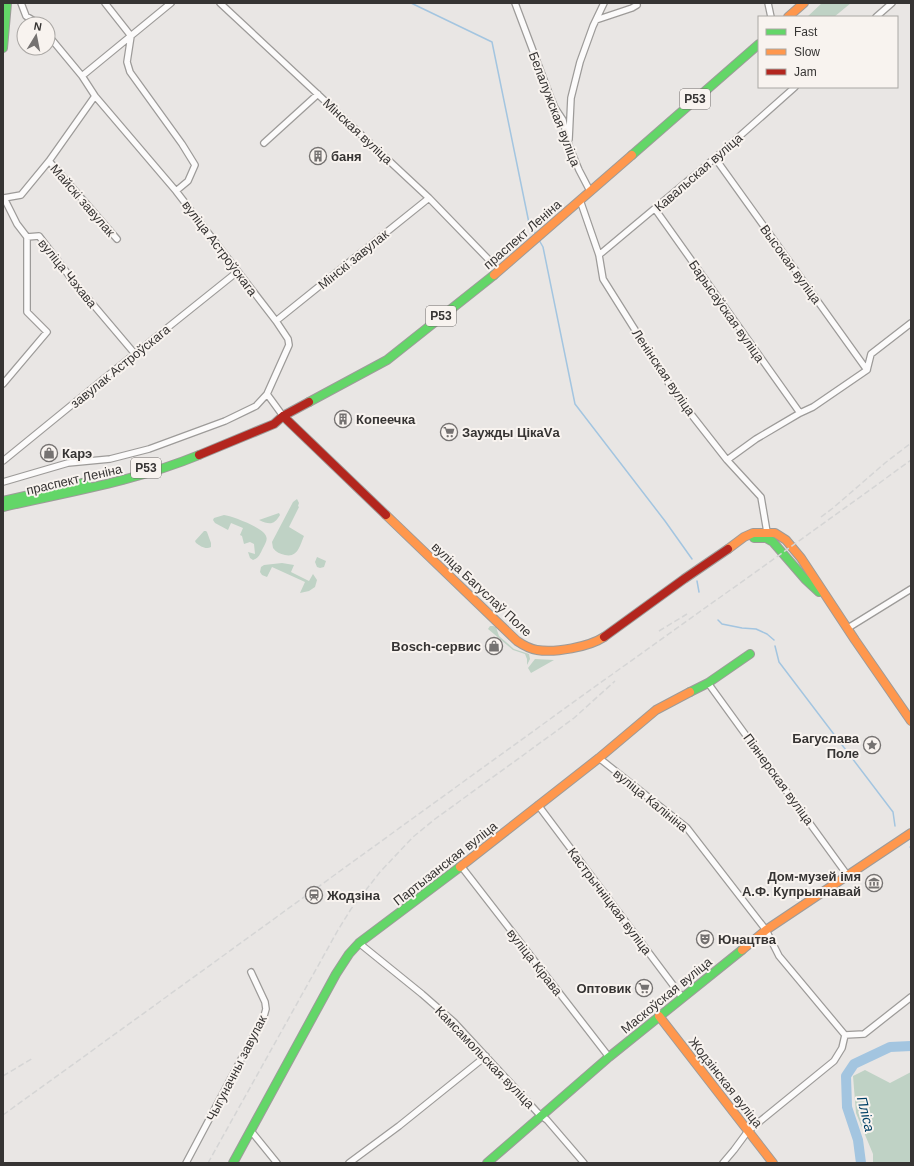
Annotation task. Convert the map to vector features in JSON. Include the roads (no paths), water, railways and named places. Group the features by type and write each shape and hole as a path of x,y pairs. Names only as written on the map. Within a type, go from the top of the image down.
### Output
{"main road":[{"path":"3,48 7,3"},
{"path":"789,16 804,3"},
{"name":"праспект Леніна","path":"3,501 111,477 175,460 283,416 386,360 496,273 518,252 758,45"},
{"name":"праспект Леніна","path":"3,507 114,482 184,461 274,424 283,416"},
{"name":"вуліца Багуслаў Поле","path":"283,416 517,642 536,650 555,651 579,647 602,639 684,579 734,546 744,537 753,533 775,533 786,540 801,558 911,721"},
{"name":"вуліца Багуслаў Поле","path":"734,546 755,538 766,538 773,542 805,579 831,604"},
{"name":"Партызанская вуліца","path":"233,1163 336,974 349,954 359,944 599,758 656,710 708,683 750,654"},
{"name":"Маскоўская вуліца","path":"492,1162 609,1057 766,930 911,833"},
{"name":"Жодзінская вуліца","path":"659,1016 773,1163"}],"street":[{"path":"22,3 26,16"},
{"path":"105,3 131,36"},
{"path":"82,76 171,3"},
{"name":"Мінская вуліца","path":"220,3 429,198 492,263"},
{"name":"Белалужская вуліца","path":"515,3 550,96 555,108 563,120 569,146 590,191"},
{"path":"569,146 571,98 580,62 593,26 604,3"},
{"path":"596,20 632,8 636,5 636,3"},
{"path":"768,3 771,16"},
{"path":"877,16 892,3"},
{"name":"вуліца Астроўскага","path":"131,36 127,62 130,72 182,144 195,165 188,180 176,191 276,321 288,339 289,345 267,394"},
{"path":"56,45 82,76 95,96 176,191"},
{"name":"Кавальская вуліца","path":"599,255 715,158 794,88"},
{"path":"264,143 318,94"},
{"path":"4,198 21,195 49,161 95,96"},
{"name":"Высокая вуліца","path":"715,158 867,370"},
{"name":"Майскі завулак","path":"49,161 117,239"},
{"name":"вуліца Чэхава","path":"4,198 27,237 39,236 135,354"},
{"name":"Мінскі завулак","path":"276,321 429,198"},
{"name":"Ленінская вуліца","path":"580,200 599,255 603,279 676,395 727,460 761,497 767,532"},
{"name":"Барысаўская вуліца","path":"655,209 800,413"},
{"path":"3,384 48,332 27,312 27,237"},
{"name":"завулак Астроўскага","path":"3,461 238,272"},
{"path":"727,460 756,439 800,413 813,408 867,370 871,354 911,323"},
{"path":"3,482 68,463 110,459 149,450 225,421 256,406 267,394 283,416"},
{"path":"848,628 911,589"},
{"name":"Піянерская вуліца","path":"708,683 848,876"},
{"name":"вуліца Калініна","path":"599,758 687,828 766,930 779,956 845,1034"},
{"name":"Кастрычніцкая вуліца","path":"538,805 682,997"},
{"name":"вуліца Кірава","path":"461,866 609,1057"},
{"name":"Камсамольская вуліца","path":"359,944 422,994 454,1022 547,1120 584,1163"},
{"name":"Чыгуначны завулак","path":"186,1163 264,1016 266,1009 265,1002 251,972"},
{"path":"723,1163 748,1131 834,1061 842,1048 845,1034 864,1034 911,997"},
{"path":"349,1163 399,1126 486,1056"},
{"path":"251,1131 277,1163"}],"waterway":[{"path":"411,3 492,42 529,223 535,233"},
{"path":"539,240 543,247 575,404 665,521 692,559"},
{"path":"697,581 699,592"},
{"path":"718,620 722,624 756,629 767,634 774,640"},
{"path":"775,646 779,662 893,812 895,826"},
{"name":"Пліса","path":"861,1163 858,1140 847,1107 846,1076 854,1064 890,1047 911,1046"}],"railway":[{"path":"821,517 911,443"},
{"path":"3,1115 911,460"},
{"path":"659,631 687,614"},
{"path":"208,1163 338,930 351,909 380,872 413,837 435,819 574,718 615,681"},
{"path":"3,1076 33,1058"}],"place":[{"name":"баня","path":"318,156"},
{"name":"Копеечка","path":"343,419"},
{"name":"Заужды ЦікаVа","path":"449,432"},
{"name":"Карэ","path":"49,453"},
{"name":"Bosch-сервис","path":"494,646"},
{"name":"Багуслава Поле","path":"872,745"},
{"name":"Дом-музей імя А.Ф. Купрыянавай","path":"874,883"},
{"name":"Жодзіна","path":"314,895"},
{"name":"Юнацтва","path":"705,939"},
{"name":"Оптовик","path":"644,988"}]}
